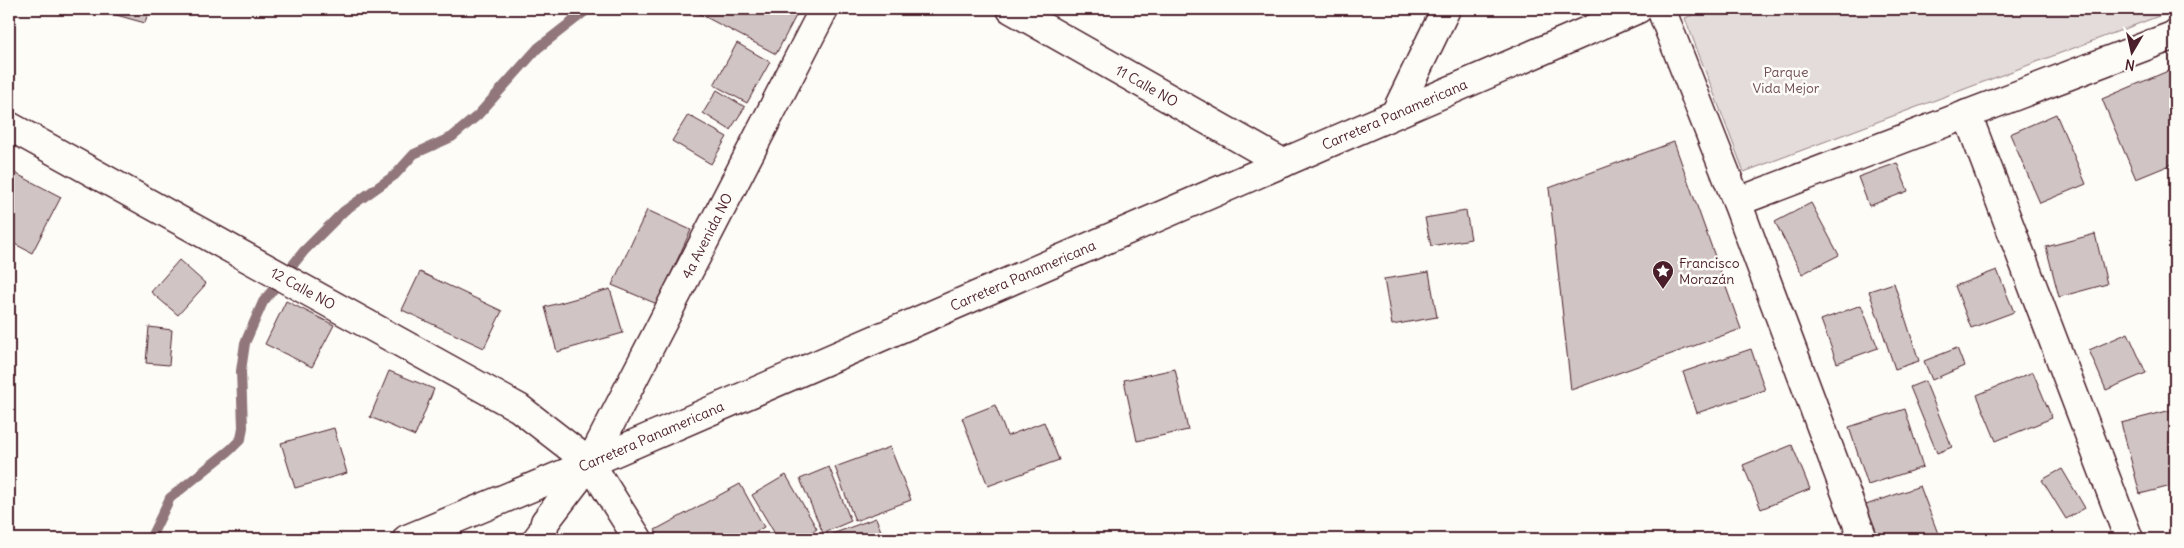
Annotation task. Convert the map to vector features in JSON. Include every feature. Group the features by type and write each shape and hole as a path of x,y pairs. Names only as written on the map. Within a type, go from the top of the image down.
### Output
{"main road":[{"name":"4a Avenida NO","path":"537,539 543,531 545,522 590,463 824,9"},
{"name":"11 Calle NO","path":"1010,9 1283,163"},
{"path":"1396,112 1446,9"},
{"name":"Carretera Panamericana","path":"407,539 590,463 1283,163 1396,112 1638,9"},
{"path":"1661,9 1737,202 1862,539"},
{"path":"1737,202 2175,35"},
{"path":"1967,114 2129,539"},
{"name":"12 Calle NO","path":"9,126 519,408 590,463 638,539"}],"green space":[{"name":"Parque Vida Mejor","path":"1708,9 2175,10 1744,172 1685,18"}],"building":[{"path":"102,9 149,9 145,23 102,11"},
{"path":"700,9 799,10 776,54 698,13"},
{"path":"737,43 770,62 747,103 714,85"},
{"path":"2175,68 2175,163 2136,179 2102,99"},
{"path":"717,90 745,107 730,130 703,113"},
{"path":"2056,114 2086,184 2040,203 2010,134"},
{"path":"688,115 727,137 711,164 672,141"},
{"path":"1674,142 1741,329 1571,390 1549,188"},
{"path":"1897,163 1908,191 1869,206 1858,177"},
{"path":"9,170 61,197 32,253 9,241"},
{"path":"1811,203 1839,255 1802,274 1775,222"},
{"path":"647,210 691,230 657,304 612,285"},
{"path":"1466,211 1471,239 1431,246 1425,218"},
{"path":"2095,234 2107,284 2059,297 2046,247"},
{"path":"179,260 206,284 178,315 151,292"},
{"path":"1997,270 2014,312 1971,328 1955,286"},
{"path":"420,272 502,311 484,348 402,310"},
{"path":"1429,272 1437,317 1392,325 1384,279"},
{"path":"1894,283 1919,361 1895,369 1869,291"},
{"path":"610,289 623,333 557,352 545,307"},
{"path":"286,301 334,325 312,367 265,344"},
{"path":"1861,305 1878,348 1837,363 1821,320"},
{"path":"149,327 172,330 169,365 146,363"},
{"path":"2128,333 2146,373 2106,390 2089,350"},
{"path":"1957,348 1964,366 1932,380 1924,361"},
{"path":"1751,349 1765,390 1697,413 1683,372"},
{"path":"1175,369 1188,430 1137,441 1124,380"},
{"path":"389,371 434,389 415,436 370,417"},
{"path":"2033,372 2052,418 1996,441 1977,395"},
{"path":"1925,381 1952,447 1937,453 1910,387"},
{"path":"995,405 1007,436 1044,422 1059,460 988,486 962,418"},
{"path":"1905,409 1923,467 1868,485 1849,427"},
{"path":"2175,409 2175,485 2140,494 2121,423"},
{"path":"334,428 347,473 295,488 281,443"},
{"path":"1792,445 1810,489 1761,509 1743,465"},
{"path":"890,447 911,500 855,521 835,467"},
{"path":"829,467 851,521 823,533 800,479"},
{"path":"2062,469 2085,508 2066,519 2042,480"},
{"path":"786,475 817,529 799,539 778,539 752,495"},
{"path":"740,484 764,527 742,539 660,539 655,530"},
{"path":"1920,486 1940,539 1879,539 1866,505"},
{"path":"876,518 884,539 835,539 832,534"},
{"path":"827,533 829,539 812,539"}],"waterway":[{"path":"150,539 170,498 241,439 243,427 241,371 245,343 263,302 304,251 344,211 395,175 414,154 452,137 478,115 538,48 588,9"}],"place":[{"name":"Francisco Morazán","path":"1663,290"}]}
